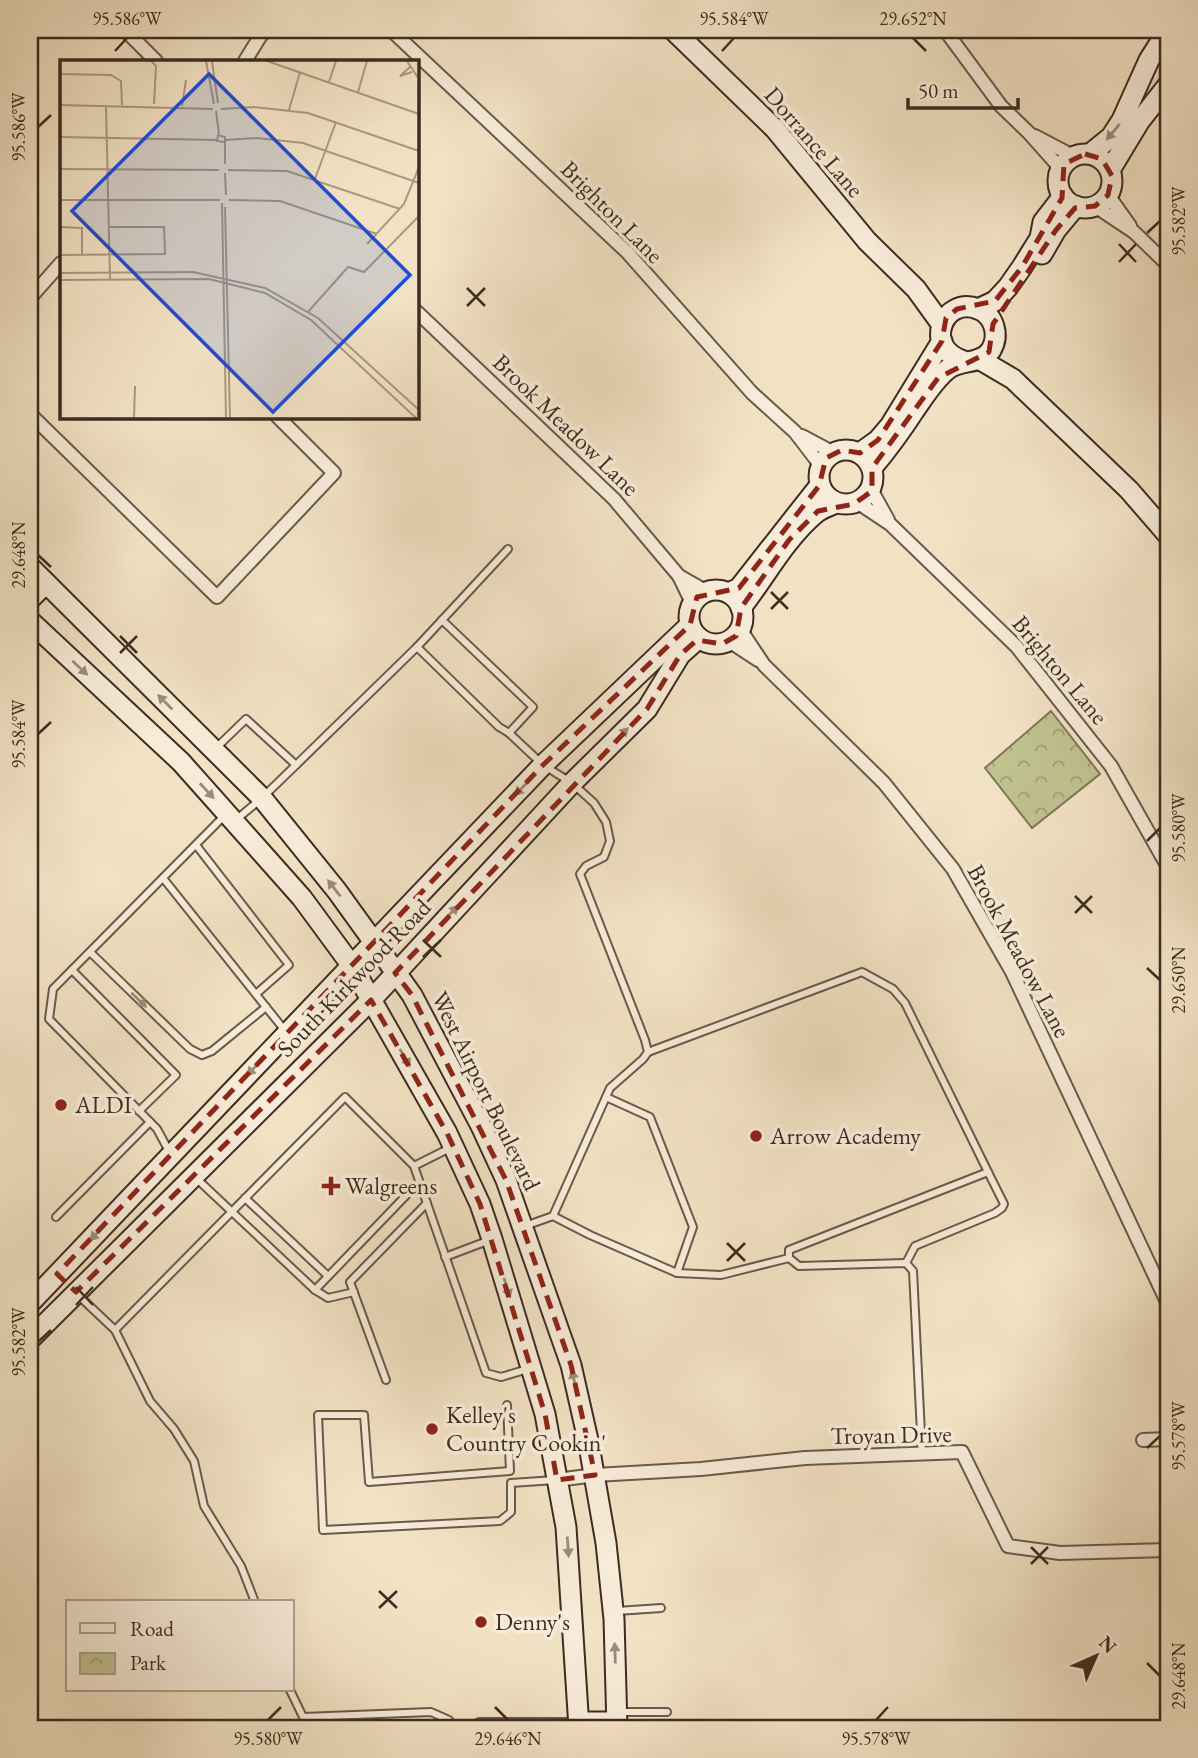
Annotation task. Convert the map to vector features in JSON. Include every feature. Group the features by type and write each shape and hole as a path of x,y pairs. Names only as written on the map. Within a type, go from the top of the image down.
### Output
{"main road":[{"name":"Dorrance Lane","path":"673,30 775,129 867,241 916,289 942,333"},
{"path":"1086,201 1059,183 1075,160 1111,136 1122,120 1149,60 1168,30"},
{"path":"1110,170 1139,122 1168,85"},
{"path":"978,309 995,301 1008,287 1040,238 1043,222 1086,201 1112,183 1110,170 1102,159 1075,160"},
{"path":"993,324 1022,288 1056,230 1086,201"},
{"name":"Dorrance Lane","path":"916,289 957,309"},
{"path":"971,307 989,317 995,332 978,356 951,367 938,378 887,450 866,461 890,426 951,313 957,309 971,307"},
{"path":"942,333 950,355 978,356 1013,379 1129,490 1168,535"},
{"path":"735,601 739,588 825,468 842,450 851,450 866,461 874,477 864,496 845,505 828,499 822,492 825,468"},
{"path":"735,601 758,587 789,540 818,511 836,503"},
{"name":"West Airport Boulevard","path":"30,567 262,799 337,891 412,995 481,1126 506,1180 571,1366 595,1475 606,1543 613,1611 617,1721"},
{"path":"30,599 46,583"},
{"path":"721,590 735,601 743,615 735,635 714,644 694,632 689,618 700,597 721,590"},
{"path":"30,621 181,762 302,898 352,966 453,1146 480,1204 545,1414 566,1527 579,1725 617,1721"},
{"name":"South Kirkwood Road","path":"30,1303 543,765 694,632"},
{"name":"South Kirkwood Road","path":"30,1339 371,999 572,783 647,709 694,632"},
{"path":"171,1155 193,1176"},
{"path":"492,1239 523,1227"},
{"path":"57,1274 76,1292"}],"street":[{"path":"125,30 155,60"},
{"path":"246,60 267,30"},
{"name":"Brighton Lane","path":"391,30 626,251 752,393 795,432 825,468"},
{"path":"945,30 1001,106 1028,133 1075,160"},
{"path":"1086,201 1134,232 1168,265"},
{"path":"30,298 60,264"},
{"name":"Brook Meadow Lane","path":"418,313 614,499 700,597"},
{"path":"30,414 217,597 334,473 279,418"},
{"name":"Brighton Lane","path":"864,496 1017,647 1111,765 1168,867"},
{"name":"Brook Meadow Lane","path":"735,635 884,783 953,869 1012,972 1168,1304"},
{"path":"1143,1440 1168,1438"},
{"name":"Troyan Drive","path":"557,1480 805,1458 962,1452 1008,1546 1060,1553 1168,1550"}],"lane":[{"path":"171,1155 158,1129 49,1019 53,989 196,845 231,817 262,799 417,647 508,549"},
{"path":"442,620 533,707 509,733"},
{"path":"417,647 499,727 543,765 572,783 594,803 606,822 610,841 604,857 586,866 580,874 648,1052"},
{"path":"214,750 246,719 296,765"},
{"path":"196,845 289,965 256,994"},
{"path":"163,878 287,1033"},
{"path":"90,952 190,1049 202,1055 212,1051 266,1007"},
{"path":"72,970 176,1074 139,1111"},
{"path":"523,1227 554,1216 610,1088 648,1052 862,972 893,989 905,1003 1004,1203 995,1213 915,1247 906,1263"},
{"path":"114,1330 345,1097 414,1166 486,1374 501,1377 531,1367"},
{"path":"606,1097 650,1117 693,1227 677,1273"},
{"path":"56,1217 150,1122"},
{"path":"414,1166 453,1146"},
{"path":"789,1258 789,1250 988,1172"},
{"path":"193,1176 315,1290 328,1298 354,1292"},
{"path":"315,1290 419,1182"},
{"path":"245,1198 328,1276"},
{"path":"386,1380 350,1282 427,1203"},
{"path":"554,1216 590,1235 677,1273 721,1275 789,1258"},
{"path":"446,1257 492,1239"},
{"path":"789,1258 799,1266 906,1263"},
{"path":"906,1263 913,1271 922,1454"},
{"path":"76,1292 114,1330 150,1401 174,1429 194,1461 204,1506 241,1566 254,1600"},
{"path":"507,1405 511,1483 511,1512 500,1521 323,1530 318,1415 364,1415 369,1482 510,1471"},
{"path":"511,1483 557,1480"},
{"path":"613,1611 661,1608"},
{"path":"291,1692 303,1717 431,1712 449,1720 455,1728"},
{"path":"617,1721 667,1712"},
{"path":"470,1728 479,1722 579,1725"}],"highlighted area":[{"path":"1085,154 1102,159 1112,176 1108,195 1095,206 1075,208 1056,230 993,324 989,352 938,378 872,468 872,491 854,504 818,511 789,540 741,608 736,636 722,644 697,640 680,655 647,709 395,973 412,995 506,1180 571,1365 595,1475 557,1480 545,1414 480,1204 447,1133 371,1000 76,1292 57,1274 543,765 690,625 697,597 739,588 819,486 826,458 842,450 860,453 878,440 942,341 946,318 957,309 995,301 1022,267 1062,198 1064,164"}],"green space":[{"path":"1051,711 1100,774 1032,828 985,768"}],"place":[{"name":"ALDI","path":"61,1105"},
{"name":"Arrow Academy","path":"756,1136"},
{"name":"Walgreens","path":"331,1186"},
{"name":"Kelley's Country Cookin'","path":"432,1429"},
{"name":"Denny's","path":"481,1622"}]}
